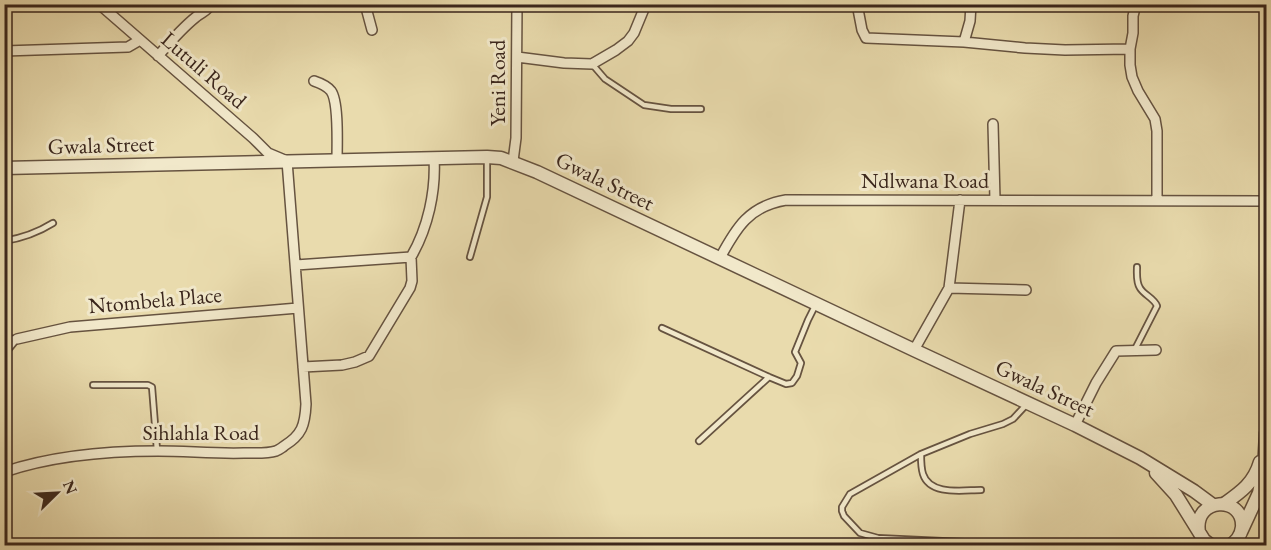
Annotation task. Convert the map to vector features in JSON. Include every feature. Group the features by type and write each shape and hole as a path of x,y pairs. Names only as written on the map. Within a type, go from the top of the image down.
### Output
{"street":[{"name":"Lutuli Road","path":"99,4 254,138 268,153 287,161"},
{"path":"158,56 198,15 209,9 211,4"},
{"path":"365,4 372,30"},
{"name":"Yeni Road","path":"513,161 516,152 517,4"},
{"path":"517,57 592,64 628,41 634,33 646,4"},
{"path":"857,4 862,30 866,38 1035,48 1101,50 1130,48"},
{"path":"964,42 971,4"},
{"path":"1136,4 1133,16 1130,65 1138,91 1155,119 1157,200"},
{"path":"4,51 128,47 140,40"},
{"path":"315,81 331,91 335,100 337,160"},
{"path":"993,124 995,200"},
{"name":"Gwala Street","path":"4,168 487,157 513,161 1076,425 1140,458 1218,504 1230,506 1240,517 1241,532"},
{"path":"303,367 342,365 369,356 410,288 411,257 419,244 431,202 435,172 434,158"},
{"name":"Sihlahla Road","path":"4,472 57,459 119,453 157,451 223,454 277,451 301,432 306,404 287,161"},
{"name":"Ndlwana Road","path":"720,258 733,233 742,222 761,207 775,202 797,200 1266,201"},
{"path":"914,350 949,288 960,200"},
{"path":"296,266 411,257"},
{"path":"949,288 1026,290"},
{"name":"Ntombela Place","path":"17,339 70,327 298,308"},
{"path":"1076,425 1096,383 1116,351 1156,350"},
{"path":"1232,545 1263,489 1266,433"},
{"path":"1200,533 1198,526 1203,512 1242,491 1252,481 1265,446"},
{"name":"Gwala Street","path":"1140,458 1176,495 1204,540 1211,545"}],"lane":[{"path":"592,64 605,79 644,105 671,109 701,109"},
{"path":"470,257 487,196 487,157"},
{"path":"4,241 22,238 53,223"},
{"path":"1134,351 1157,303 1140,289 1137,282 1137,267"},
{"path":"662,328 786,384 792,383 797,376 801,363 795,352 816,304"},
{"path":"4,338 17,339"},
{"path":"4,355 17,339"},
{"path":"699,441 769,377"},
{"path":"93,385 148,385 152,387 157,451"},
{"path":"964,542 878,538 860,533 842,511 842,507 849,494 921,454 1013,419 1028,403"},
{"path":"921,454 923,475 932,485 943,490 981,490"}]}
